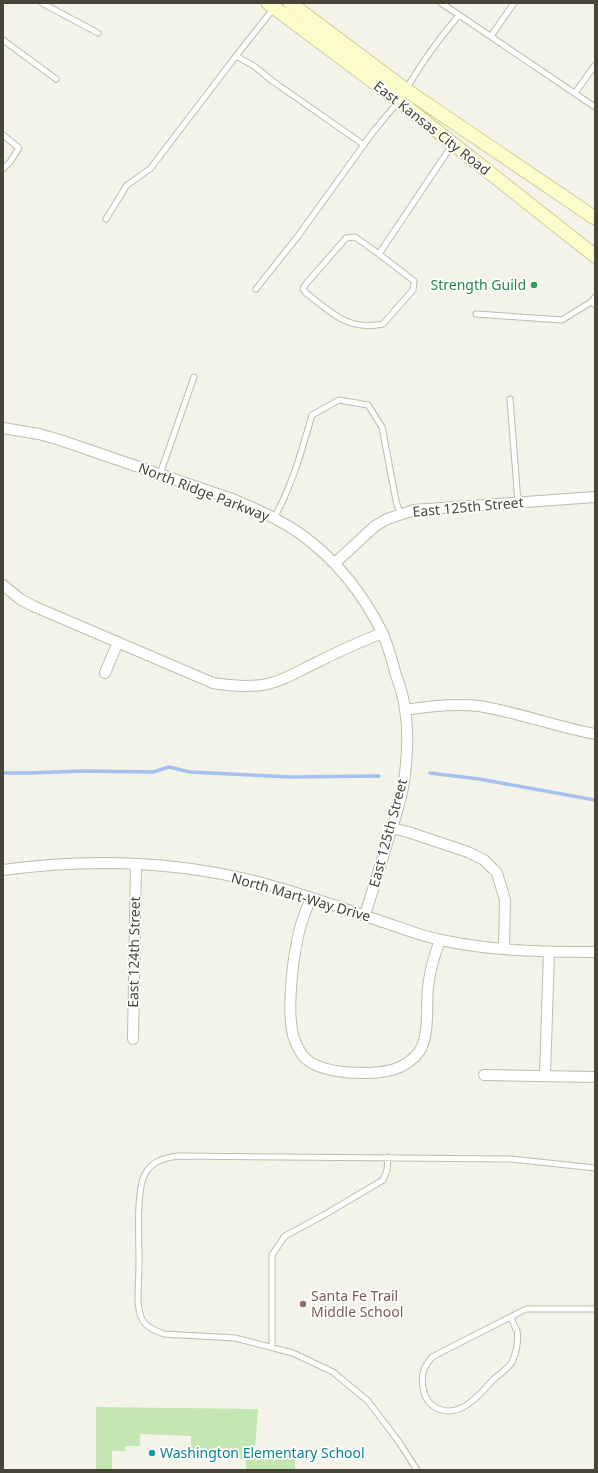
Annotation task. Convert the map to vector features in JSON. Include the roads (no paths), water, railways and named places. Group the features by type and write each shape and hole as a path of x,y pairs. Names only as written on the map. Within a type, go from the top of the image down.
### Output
{"main road":[{"name":"East Kansas City Road","path":"290,3 402,96 453,144 595,256"},
{"name":"East Kansas City Road","path":"273,5 402,96 595,218"}],"street":[{"name":"North Ridge Parkway","path":"3,428 39,434 60,440 235,500 274,518 302,535 335,563 363,600 382,633"},
{"name":"East 125th Street","path":"335,563 375,526 387,519 414,510 595,497"},
{"path":"3,585 20,599 33,606 213,683 241,687 263,685 276,681 352,645 382,633"},
{"name":"East 125th Street","path":"365,915 404,784 407,759 405,710 390,655 382,633"},
{"path":"105,673 118,642"},
{"path":"405,710 445,705 478,706 595,734"},
{"path":"392,828 468,852 484,860 497,873 505,900 504,949"},
{"name":"North Mart-Way Drive","path":"3,870 72,863 136,864 189,869 262,883 440,940 504,949 549,952 595,952"},
{"name":"East 124th Street","path":"133,1039 136,864"},
{"path":"311,898 303,918 297,941 292,979 291,1019 295,1042 306,1059 321,1068 362,1073 390,1072 405,1065 419,1052 425,1039 428,988 432,962 440,940"},
{"path":"545,1076 549,952"},
{"path":"484,1075 595,1077"}],"lane":[{"path":"42,3 98,33"},
{"path":"441,3 595,107"},
{"path":"491,36 514,3"},
{"path":"106,219 127,185 150,169 273,5"},
{"path":"256,289 298,236 402,96 414,75 438,40 459,15"},
{"path":"3,40 56,79"},
{"path":"236,56 254,66 271,80 364,146"},
{"path":"575,94 595,65"},
{"path":"3,135 19,148 10,162 3,169"},
{"path":"379,254 453,144"},
{"path":"355,237 379,254 414,281 413,290 383,324 358,325 344,322 306,293 303,289 346,238 355,237"},
{"path":"476,314 562,320 593,304 595,298"},
{"path":"160,474 194,377"},
{"path":"510,399 518,502"},
{"path":"274,518 281,505 299,457 312,415 339,400 368,405 382,427 396,501 400,514"},
{"path":"417,1470 399,1442 368,1401 333,1372 293,1353 272,1347 235,1338 164,1334 144,1325 139,1315 138,1302 139,1206 141,1184 144,1175 157,1162 178,1156 511,1159 595,1168"},
{"path":"272,1347 272,1256 285,1236 383,1180 387,1170 388,1157"},
{"path":"510,1317 517,1332 516,1348 512,1362 468,1404 457,1410 449,1411 441,1411 434,1408 424,1394 422,1381 424,1366 432,1358 510,1317 526,1309 595,1309"}],"waterway":[{"path":"3,773 81,771 153,772 169,767 190,772 290,777 379,776"},
{"path":"430,773 479,779 595,800"}],"place":[{"name":"Strength Guild","path":"534,285"},
{"name":"Santa Fe Trail Middle School","path":"303,1304"},
{"name":"Washington Elementary School","path":"152,1453"}]}
